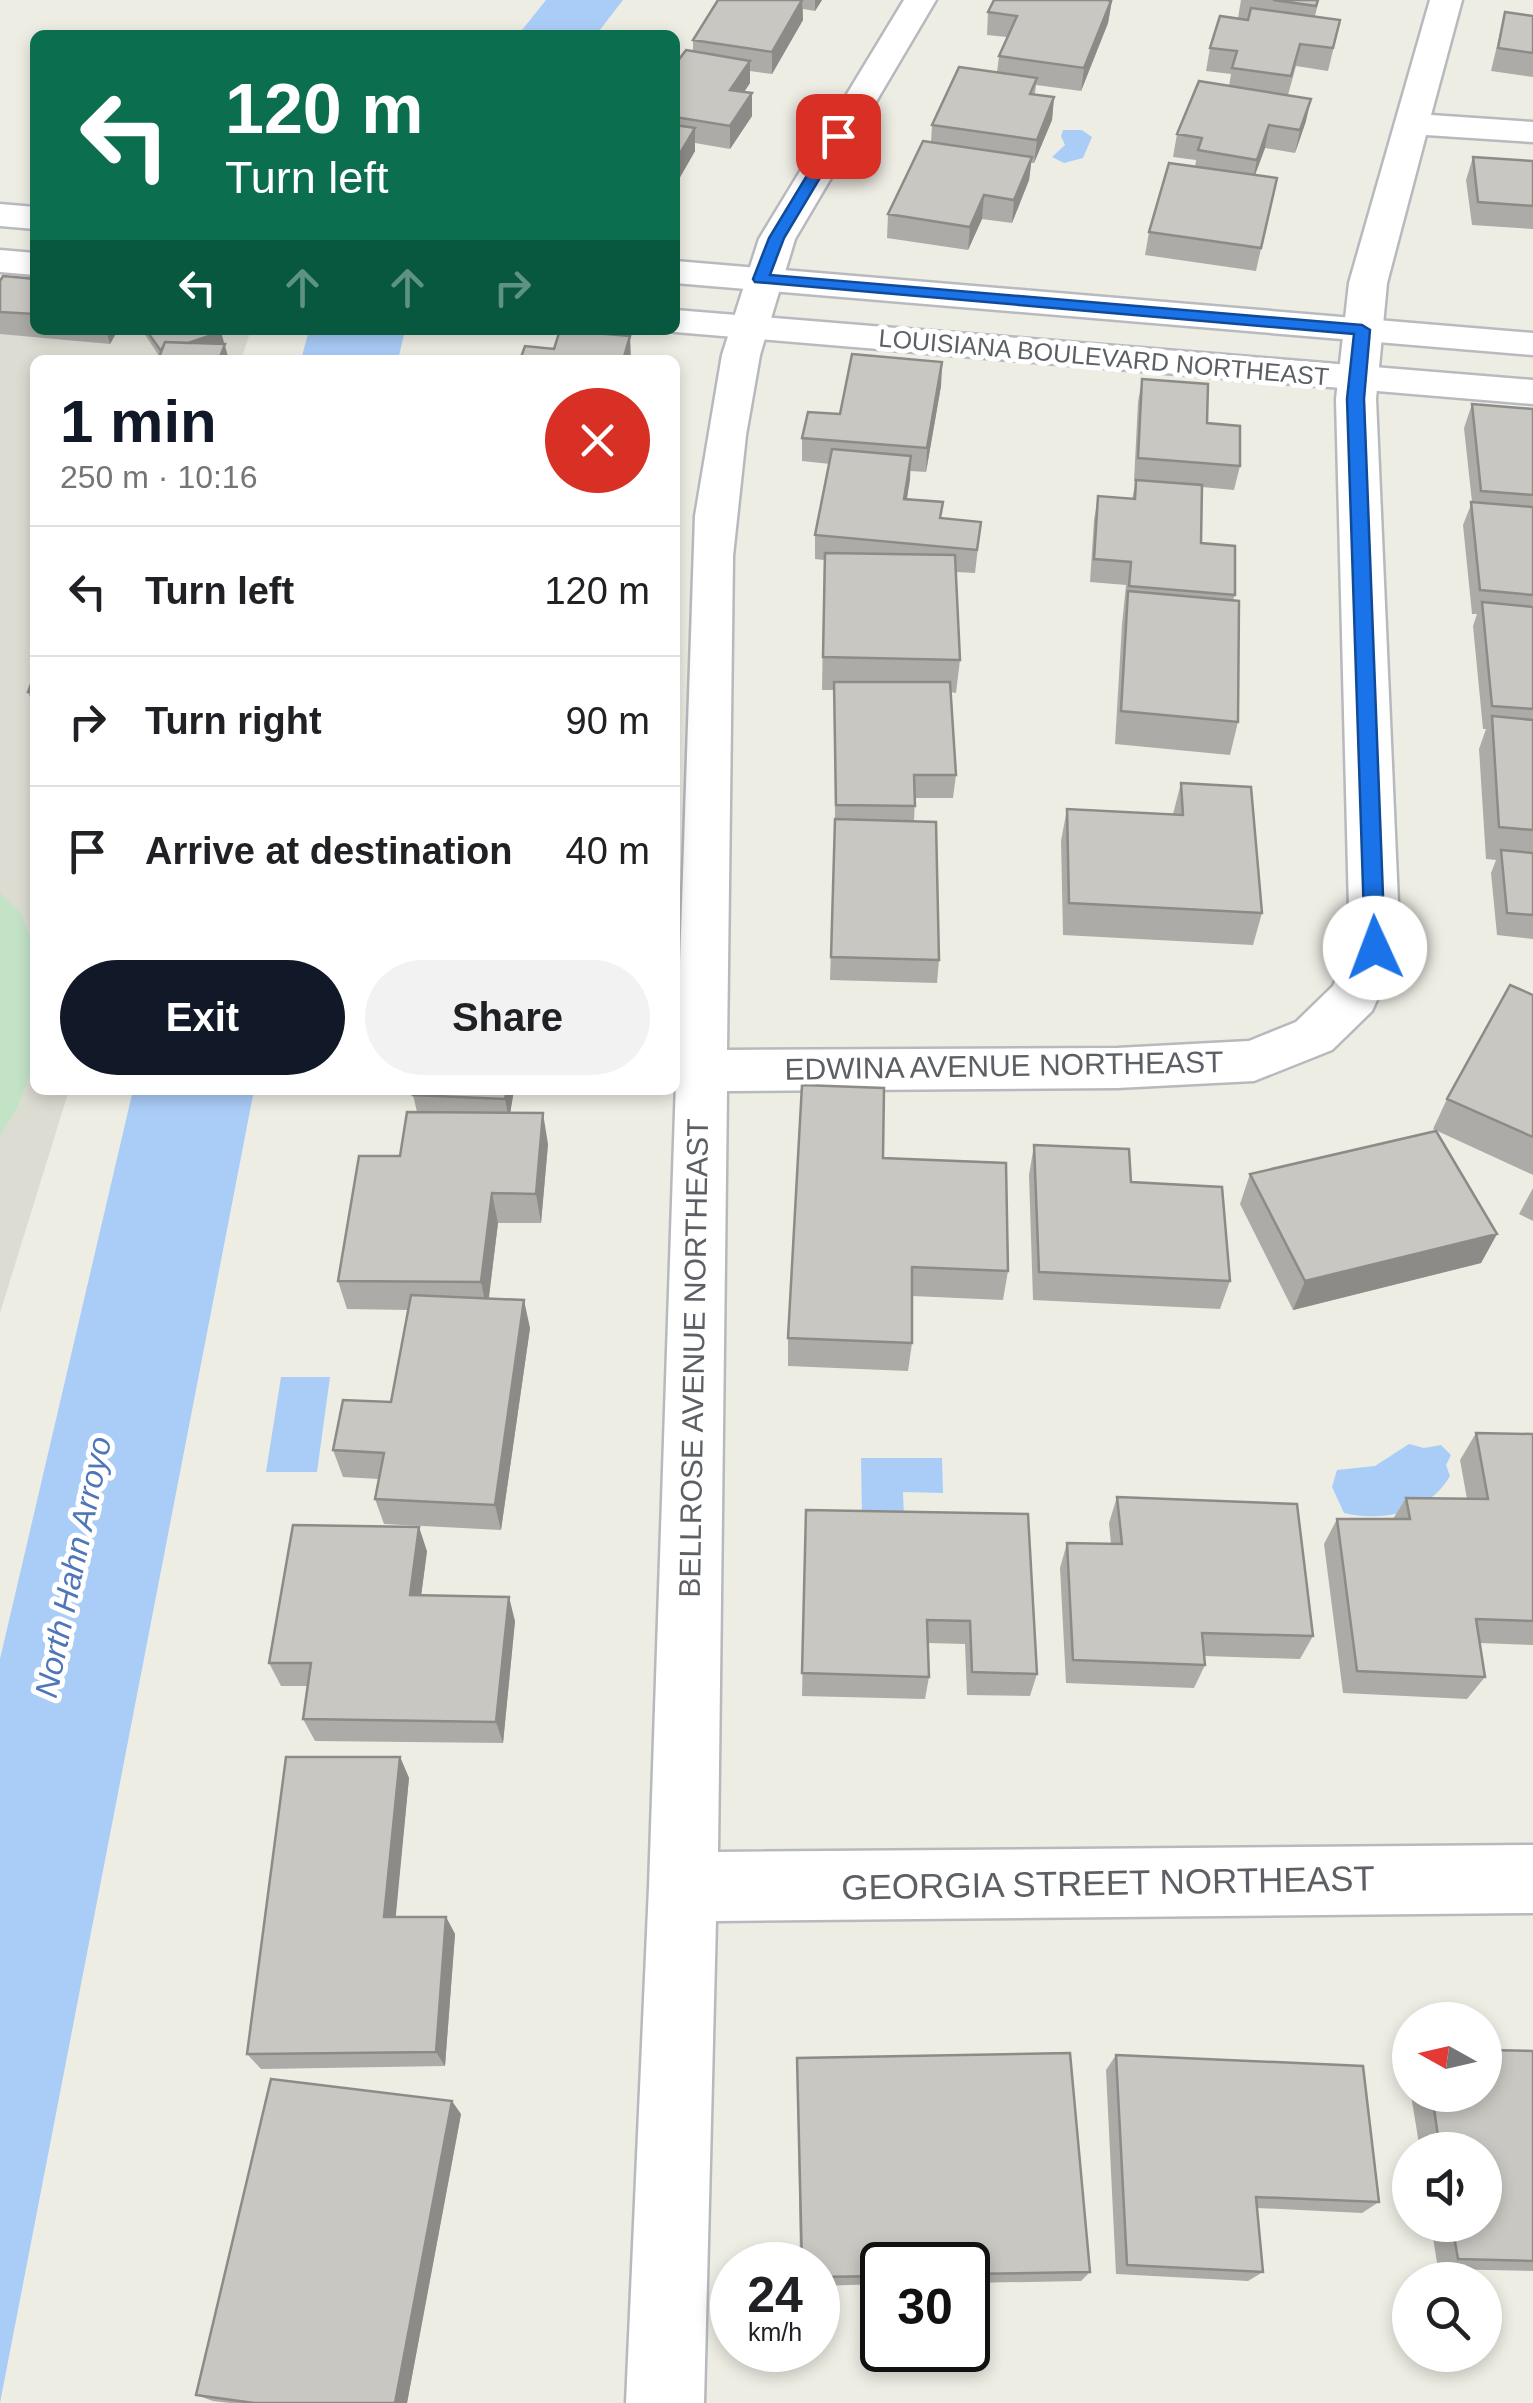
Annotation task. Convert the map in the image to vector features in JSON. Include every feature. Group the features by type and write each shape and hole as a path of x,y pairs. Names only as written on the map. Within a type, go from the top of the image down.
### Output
{"street":[{"name":"BELLROSE AVENUE NORTHEAST","path":"665,2403 683,1887 712,556 720,461 755,303 776,238 920,0"},
{"name":"EDWINA AVENUE NORTHEAST","path":"700,1071 1117,1068 1254,1061 1314,1036 1354,997 1375,948 1358,378 1362,330 1368,283 1446,0"},
{"path":"1411,124 1533,132"},
{"path":"0,215 30,218"},
{"path":"0,261 30,264"},
{"name":"LOUISIANA BOULEVARD NORTHEAST","path":"680,274 755,303 1358,378 1533,392"},
{"name":"LOUISIANA BOULEVARD NORTHEAST","path":"680,320 755,303 1362,330 1533,344"},
{"name":"GEORGIA STREET NORTHEAST","path":"683,1887 1533,1878"}],"shaded area":[{"path":"0,287 30,324 30,335 249,335 243,355 30,355 30,1095 67,1095 0,1313"}],"green space":[{"path":"0,893 21,913 30,936 30,1074 18,1106 0,1136"}],"water":[{"path":"546,0 623,0 600,30 522,30"},
{"path":"1063,130 1082,130 1092,137 1083,158 1064,163 1052,157 1065,145"},
{"path":"308,335 404,335 399,355 302,355"},
{"name":"North Hahn Arroyo","path":"132,1095 253,1095 0,2403 0,1659"},
{"path":"281,1377 330,1377 317,1472 266,1472"},
{"path":"1409,1444 1424,1448 1441,1445 1451,1455 1446,1465 1450,1476 1441,1489 1403,1512 1374,1516 1344,1513 1332,1487 1337,1470 1375,1466"},
{"path":"861,1458 942,1458 943,1493 903,1492 904,1517 862,1517"}],"building":[{"path":"718,0 802,0 772,52 693,40"},
{"path":"994,0 1111,1 1084,68 999,56 1017,16 988,12"},
{"path":"1273,0 1318,0 1316,6"},
{"path":"1251,8 1340,20 1333,48 1300,44 1291,76 1232,68 1237,51 1210,48 1220,16 1248,20"},
{"path":"1505,12 1533,16 1533,53 1498,48"},
{"path":"686,50 750,61 730,90 752,93 730,126 680,118 680,58"},
{"path":"959,67 1037,78 1030,94 1054,97 1037,140 932,125"},
{"path":"1199,81 1311,99 1300,130 1269,125 1257,160 1198,150 1202,138 1177,134"},
{"path":"680,126 695,128 680,154"},
{"path":"923,141 1032,157 1014,200 984,195 970,227 888,214"},
{"path":"1473,157 1533,161 1533,206 1478,202"},
{"path":"1169,163 1277,178 1261,248 1149,232"},
{"path":"3,276 30,279 30,314 0,312"},
{"path":"150,335 212,335 188,343 165,342 161,351"},
{"path":"558,335 630,336 624,355 522,355 525,346 554,349"},
{"path":"165,342 225,344 221,355 160,355"},
{"path":"852,354 942,362 927,448 802,438 808,412 840,414"},
{"path":"1142,379 1208,384 1207,423 1240,426 1240,466 1138,458"},
{"path":"1472,404 1533,409 1533,495 1481,491"},
{"path":"832,449 911,456 904,499 943,502 940,518 981,522 977,550 815,535"},
{"path":"1136,480 1202,485 1201,543 1235,546 1235,595 1129,586 1131,562 1094,559 1098,496 1135,499"},
{"path":"1471,502 1533,507 1533,595 1480,590"},
{"path":"825,553 955,555 960,660 823,657"},
{"path":"1128,591 1239,601 1238,722 1121,711"},
{"path":"1482,602 1533,607 1533,709 1492,706"},
{"path":"834,682 950,682 956,775 914,775 915,806 836,805"},
{"path":"1492,716 1533,720 1533,830 1499,827"},
{"path":"1181,783 1251,787 1262,913 1069,903 1067,809 1183,815"},
{"path":"835,819 936,822 939,960 831,957"},
{"path":"1501,850 1533,853 1533,915 1507,913"},
{"path":"1510,985 1533,995 1533,1137 1447,1099"},
{"path":"802,1085 884,1088 883,1158 1006,1163 1008,1271 912,1267 912,1343 788,1338"},
{"path":"413,1095 506,1095 505,1099"},
{"path":"407,1112 543,1113 536,1194 492,1193 481,1282 338,1281 359,1156 400,1156"},
{"path":"1436,1131 1497,1234 1305,1281 1250,1174"},
{"path":"1034,1145 1129,1149 1131,1182 1222,1187 1230,1281 1039,1272"},
{"path":"411,1295 524,1300 495,1505 375,1499 384,1453 333,1450 343,1400 391,1402"},
{"path":"1476,1433 1533,1434 1533,1621 1476,1619 1485,1677 1357,1671 1337,1519 1410,1519 1406,1498 1488,1499"},
{"path":"1117,1497 1297,1504 1313,1636 1202,1633 1205,1665 1073,1660 1067,1543 1122,1544"},
{"path":"806,1510 1028,1514 1037,1674 972,1672 970,1621 927,1620 929,1677 802,1673"},
{"path":"293,1525 419,1527 410,1595 509,1597 496,1722 303,1719 311,1663 269,1663"},
{"path":"286,1757 400,1757 384,1917 446,1917 436,2052 247,2054"},
{"path":"1502,2050 1533,2051 1533,2261 1458,2259 1455,2242 1502,2242 1502,2132 1437,2132 1434,2112 1502,2112"},
{"path":"1070,2053 1090,2272 990,2274 990,2242 860,2242 860,2276 840,2277 840,2242 801,2242 797,2058"},
{"path":"1116,2055 1363,2066 1379,2202 1256,2197 1263,2272 1127,2265"},
{"path":"271,2079 452,2101 395,2403 254,2403 196,2395"}],"route":[{"path":"838,136 776,238 760,279 1362,330 1356,399 1375,948"}]}
